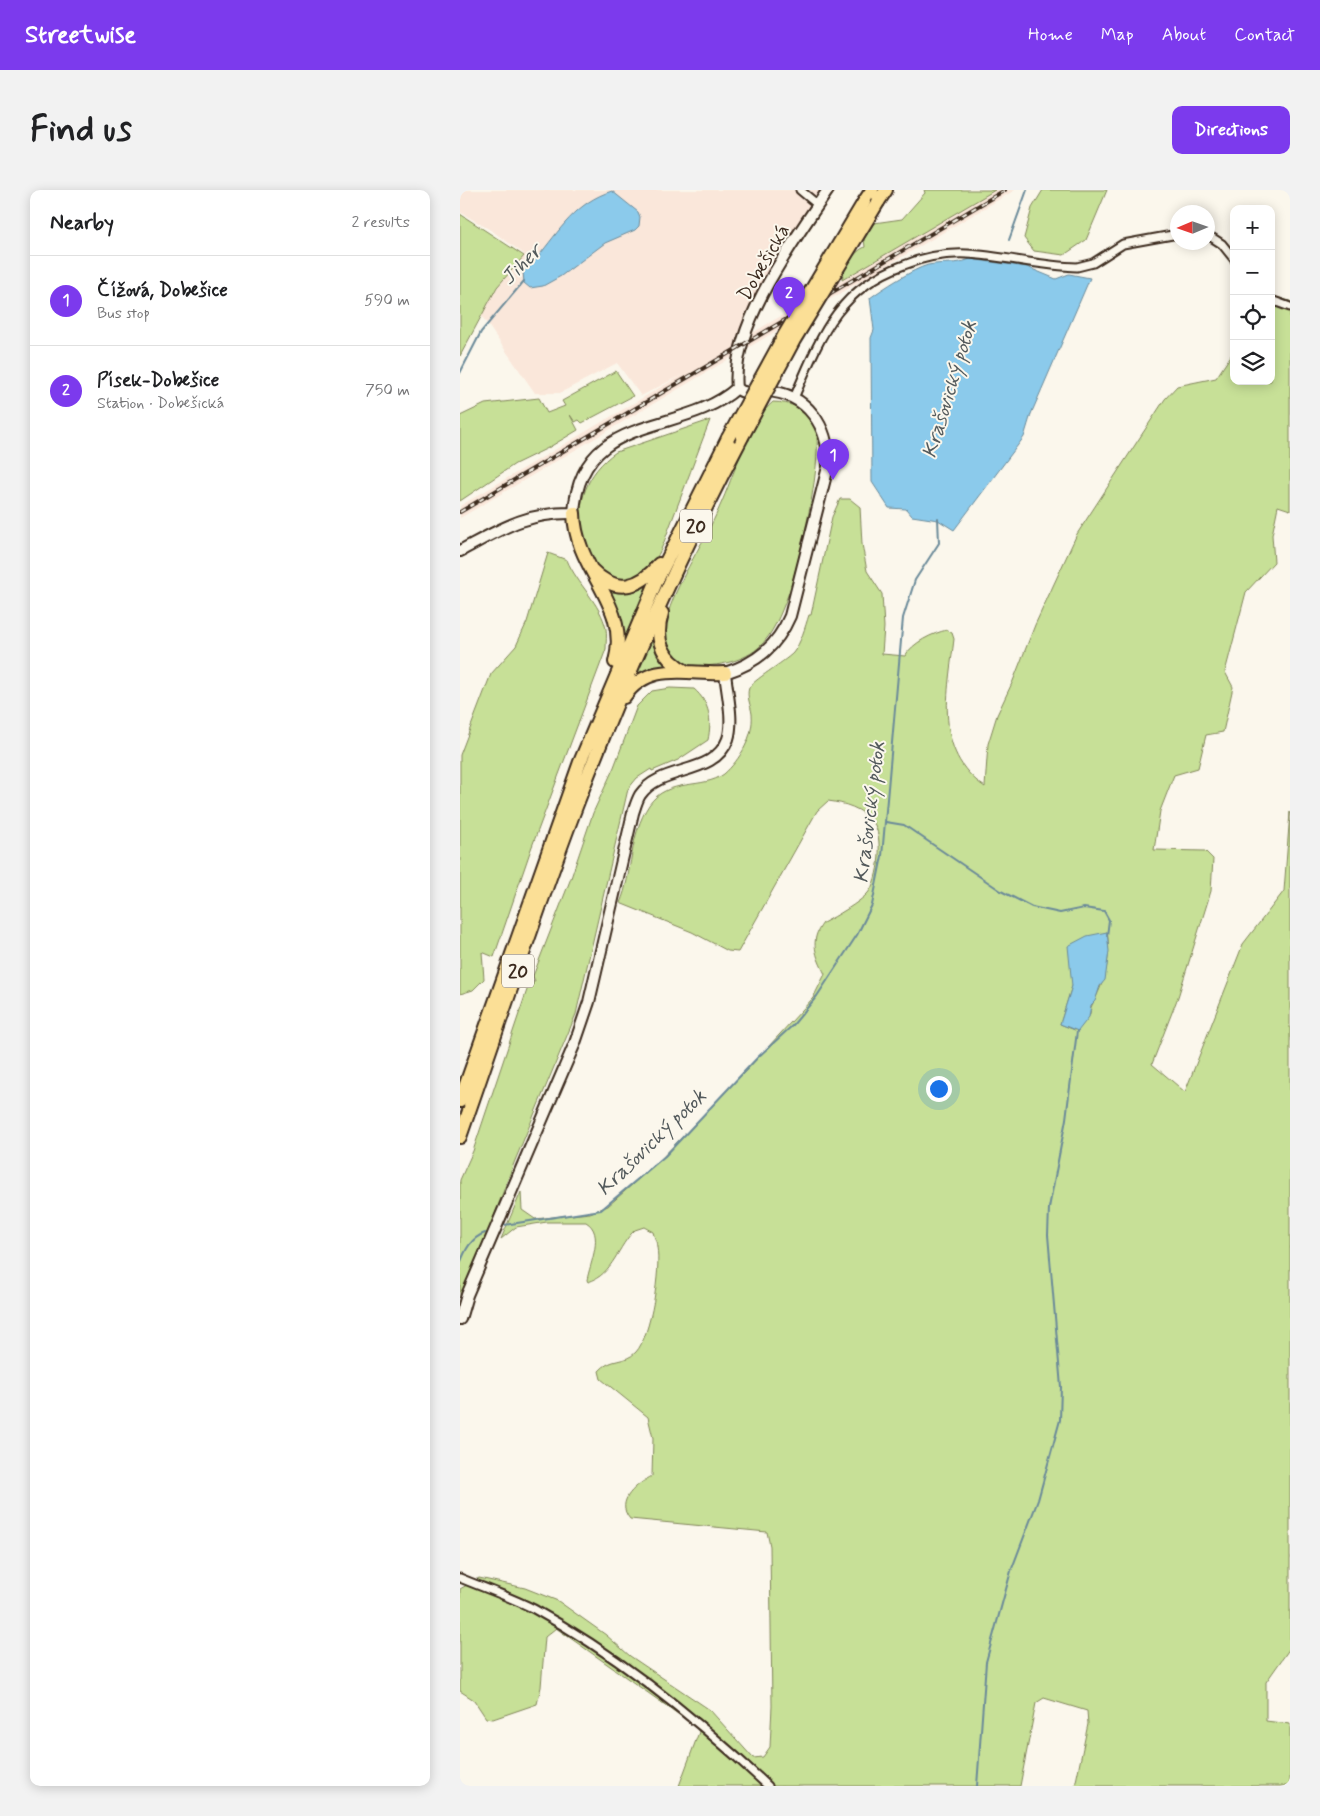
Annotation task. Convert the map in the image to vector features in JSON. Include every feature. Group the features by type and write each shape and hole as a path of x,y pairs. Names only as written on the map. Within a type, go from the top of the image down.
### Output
{"highway":[{"name":"20","path":"460,1101 574,780 604,703 673,546 728,438 785,334 872,190"},
{"name":"20","path":"460,1137 574,814 612,716 670,582 742,437 794,340 886,190"},
{"path":"574,513 576,537 586,562 611,608 620,634 618,650 604,703"},
{"path":"586,562 595,573 610,583 631,585 650,575 673,546"},
{"path":"670,582 658,625 659,642 670,661 688,672"},
{"path":"612,716 631,686 642,678 665,672 725,673"}],"street":[{"path":"800,190 818,205"},
{"name":"Dobešická","path":"737,388 738,364 756,306 828,190"},
{"path":"794,398 817,344 842,305 855,291 872,279 894,268 922,258 941,254 966,254 1077,266 1093,263 1123,244 1170,235"},
{"path":"1215,240 1222,244 1230,254"},
{"path":"1275,301 1290,307"},
{"path":"460,551 526,518 551,513 574,513 576,497 584,475 593,460 612,442 647,425 717,403 737,388 745,393 773,392 794,398 815,415 826,437 829,452 824,483 790,616 782,634 757,660 744,668 725,673 730,725 728,738 722,749 711,760 656,781 639,796 633,813 583,1018 467,1295 460,1319"},
{"path":"460,1578 533,1608 594,1645 691,1715 768,1786"}],"shaded area":[{"path":"460,190 824,190 735,343 995,190 1015,190 460,518 460,506 683,374 641,396 617,363 560,393 535,393 481,315 497,287 524,254 492,231 460,212"}],"green space":[{"path":"924,190 995,190 842,280 844,271 850,261 857,252 865,247 864,239 874,223 902,219 925,193"},
{"path":"1043,190 1107,190 1086,240 1064,255 1034,251 1024,238 1032,208"},
{"path":"460,214 524,256 497,287 460,356"},
{"path":"1275,298 1290,301 1290,510 1278,506 1272,535 1274,562 1246,592 1225,672 1233,687 1223,732 1206,735 1198,768 1174,775 1160,811 1154,850 1205,851 1213,859 1211,891 1178,997 1152,1064 1185,1092 1243,944 1284,891 1290,812 1290,1648 1266,1682 1266,1721 1290,1724 1290,1786 1075,1786 1088,1724 1087,1711 1044,1698 1036,1703 1020,1786 679,1786 699,1732 695,1726 556,1628 545,1637 541,1687 537,1704 493,1719 486,1718 474,1700 460,1691 460,1589 479,1578 525,1588 558,1601 606,1635 630,1656 710,1710 753,1758 763,1757 770,1747 772,1706 770,1546 767,1532 630,1519 626,1512 626,1499 630,1493 640,1483 652,1476 653,1438 648,1417 601,1379 599,1371 608,1364 632,1356 641,1344 646,1332 654,1302 658,1270 657,1245 653,1232 644,1227 635,1230 604,1273 588,1282 595,1249 595,1233 586,1222 547,1222 516,1227 501,1239 521,1192 522,1210 535,1219 590,1213 608,1206 659,1161 758,1058 813,998 825,974 815,948 816,936 823,923 864,897 872,887 879,858 878,837 873,822 864,813 840,803 828,801 817,811 738,952 728,951 692,932 620,903 627,879 634,841 649,805 657,796 676,787 716,779 730,768 745,747 752,722 748,694 749,688 793,653 798,645 809,615 811,615 832,517 840,499 850,499 860,507 862,544 867,571 882,594 884,627 882,654 905,656 908,651 929,636 947,630 952,633 954,639 947,699 951,739 957,756 968,773 985,787 988,744 997,715 1013,681 1035,625 1077,534 1165,399 1177,386 1216,378 1230,357 1230,385 1275,385","holes":["1107,932 1106,970 1088,1018 1075,1030 1060,1024 1072,986"]},
{"path":"616,371 633,396 582,423 579,420 575,422 570,415 578,430 548,448 515,464 460,501 460,416 485,404 539,398 547,413 565,406 562,401"},
{"path":"773,402 792,405 807,414 814,424 817,438 817,458 810,509 788,595 772,630 763,643 751,653 722,664 701,666 682,664 666,638 665,627 668,613 680,583 714,520 749,436 756,422"},
{"path":"710,420 663,545 652,564 634,578 616,578 600,568 588,550 581,526 582,500 593,475 616,452"},
{"path":"548,553 567,560 599,611 606,629 606,649 531,849 494,957 482,952 484,979 473,990 460,994 460,755 491,674 516,646 527,622"},
{"path":"651,580 624,641 619,618 600,583"},
{"path":"654,630 676,670 632,681"},
{"path":"670,688 694,689 699,694 707,706 710,719 708,740 678,760 652,771 651,769 637,778 628,789 576,1014 514,1163 460,1307 460,1180 473,1151 530,981 535,981 533,976 571,878 593,813 614,767 637,706 652,691"}],"water":[{"path":"612,191 638,212 640,217 639,226 635,230 605,243 561,276 543,286 530,288 524,283 523,271 537,258 569,218 588,202"},
{"path":"970,259 1027,267 1056,279 1069,274 1090,278 1031,414 1024,437 954,530 938,520 912,516 906,509 889,508 872,482 871,338 874,330 870,298 922,267"},
{"path":"1107,932 1109,951 1105,980 1100,986 1095,1001 1091,1005 1089,1017 1078,1031 1060,1024 1072,986 1068,946 1087,936"}],"waterway":[{"name":"Krašovický potok","path":"1009,240 1027,190"},
{"name":"Jiher","path":"460,373 481,332 524,281"},
{"name":"Krašovický potok","path":"504,1225 601,1210 665,1156 758,1057 793,1025 817,996 857,935 872,905 882,856 903,618 915,580 939,543 938,518"},
{"path":"886,822 904,825 1001,891 1032,907 1060,913 1084,908 1104,911 1109,920 1107,936"},
{"path":"977,1786 986,1662 1011,1571 1038,1500 1060,1420 1061,1387 1048,1235 1049,1208 1066,1119 1077,1031"},
{"name":"Krašovický potok","path":"460,1264 469,1245 485,1233"}],"railway":[{"path":"460,512 1005,190"}],"place":[{"name":"Písek-Dobešice","path":"789,318"},
{"name":"Čížová, Dobešice","path":"833,480"}]}
